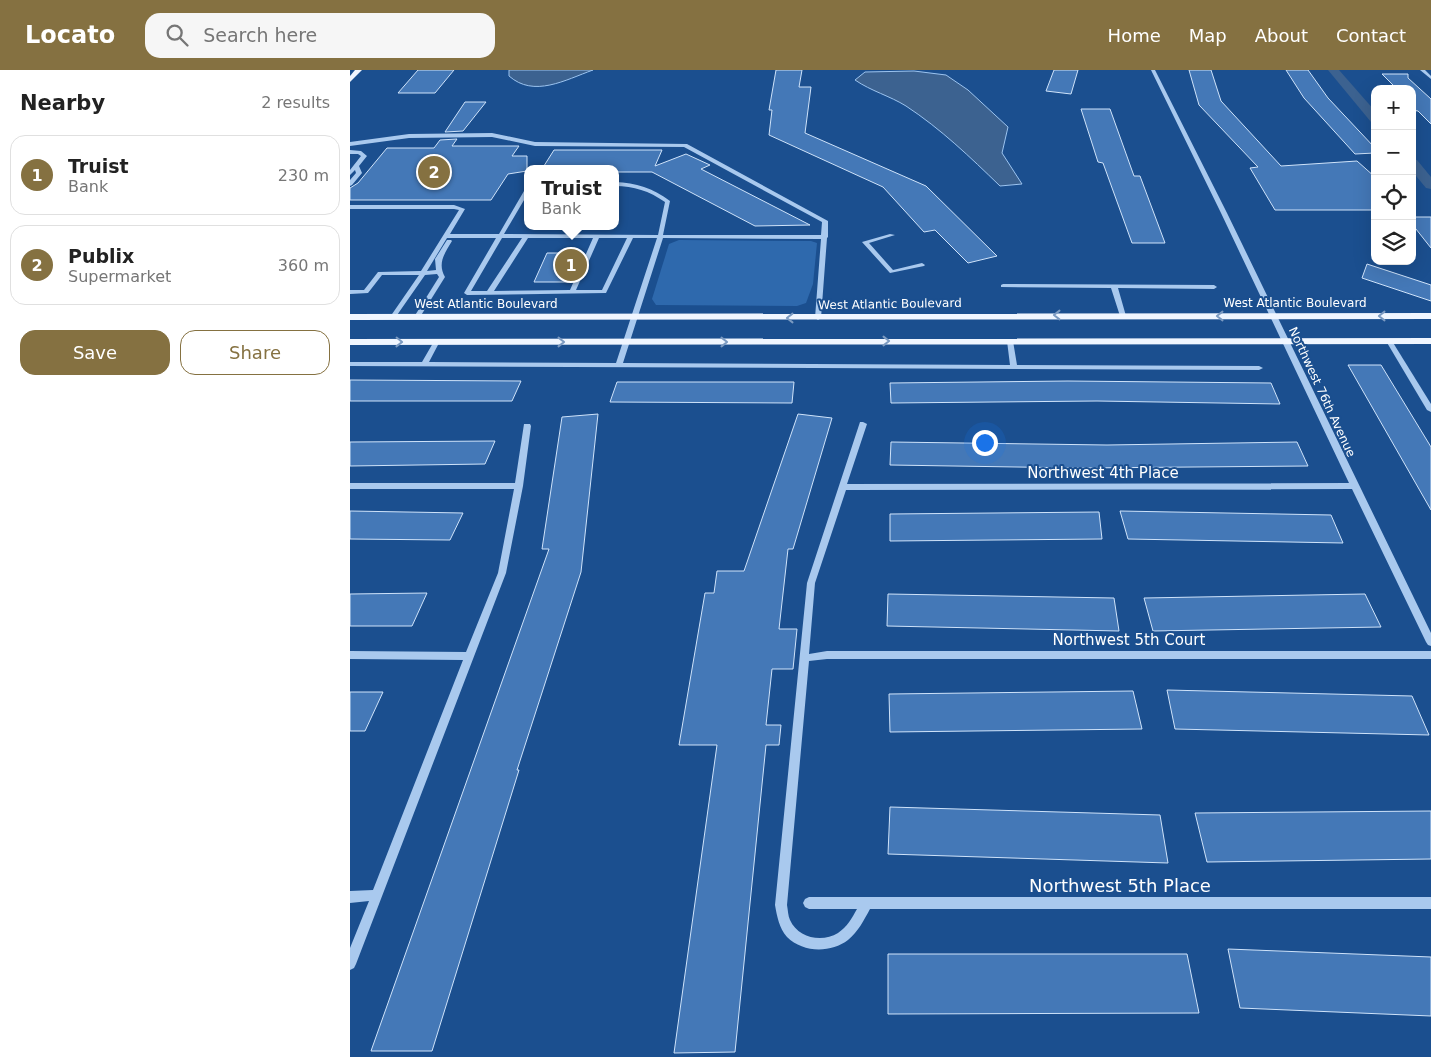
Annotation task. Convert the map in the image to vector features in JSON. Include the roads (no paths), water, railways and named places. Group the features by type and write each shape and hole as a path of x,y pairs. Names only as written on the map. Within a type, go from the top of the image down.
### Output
{"main road":[{"path":"350,80 359,70"},
{"name":"West Atlantic Boulevard","path":"350,317 1431,316"},
{"path":"350,342 1431,341"}],"street":[{"name":"Northwest 76th Avenue","path":"1154,70 1276,316 1285,340 1353,486 1431,642"},
{"path":"1422,70 1431,78"},
{"path":"350,144 409,136 492,136 535,144 685,145 824,221 825,237 818,318"},
{"path":"350,152 359,152 364,156 350,173"},
{"path":"350,184 359,173 356,165"},
{"path":"618,365 660,237 668,202 657,193 637,184 619,184"},
{"path":"524,196 467,293 604,292 631,236"},
{"path":"350,206 460,208 461,212 423,273 393,316"},
{"path":"350,206 466,206 468,208 438,259 439,272 442,277 417,317"},
{"path":"892,235 864,242 892,272 922,264"},
{"path":"446,236 660,237"},
{"path":"489,293 526,236"},
{"path":"572,292 597,237"},
{"path":"350,292 366,292 380,273 439,272"},
{"path":"1003,286 1214,287"},
{"path":"1114,286 1123,316"},
{"path":"1010,341 1014,366"},
{"path":"1389,341 1431,410"},
{"path":"424,364 436,343"},
{"path":"864,424 848,487 811,583 781,906 786,924 794,935 806,942 824,944 835,941 849,931 867,903"},
{"path":"350,964 502,573 527,426"},
{"path":"350,486 518,486"},
{"name":"Northwest 4th Place","path":"848,487 1353,486"},
{"path":"350,655 470,656"},
{"name":"Northwest 5th Court","path":"804,658 827,655 1431,655"},
{"path":"350,897 377,895"},
{"name":"Northwest 5th Place","path":"809,903 1431,903"}],"lane":[{"path":"660,237 825,237"},
{"path":"350,364 1259,368"}],"waterway":[{"path":"1333,70 1371,114"},
{"path":"1416,168 1431,185"}],"place":[{"name":"Publix","path":"434,172"},
{"name":"Truist","path":"571,265"}]}
